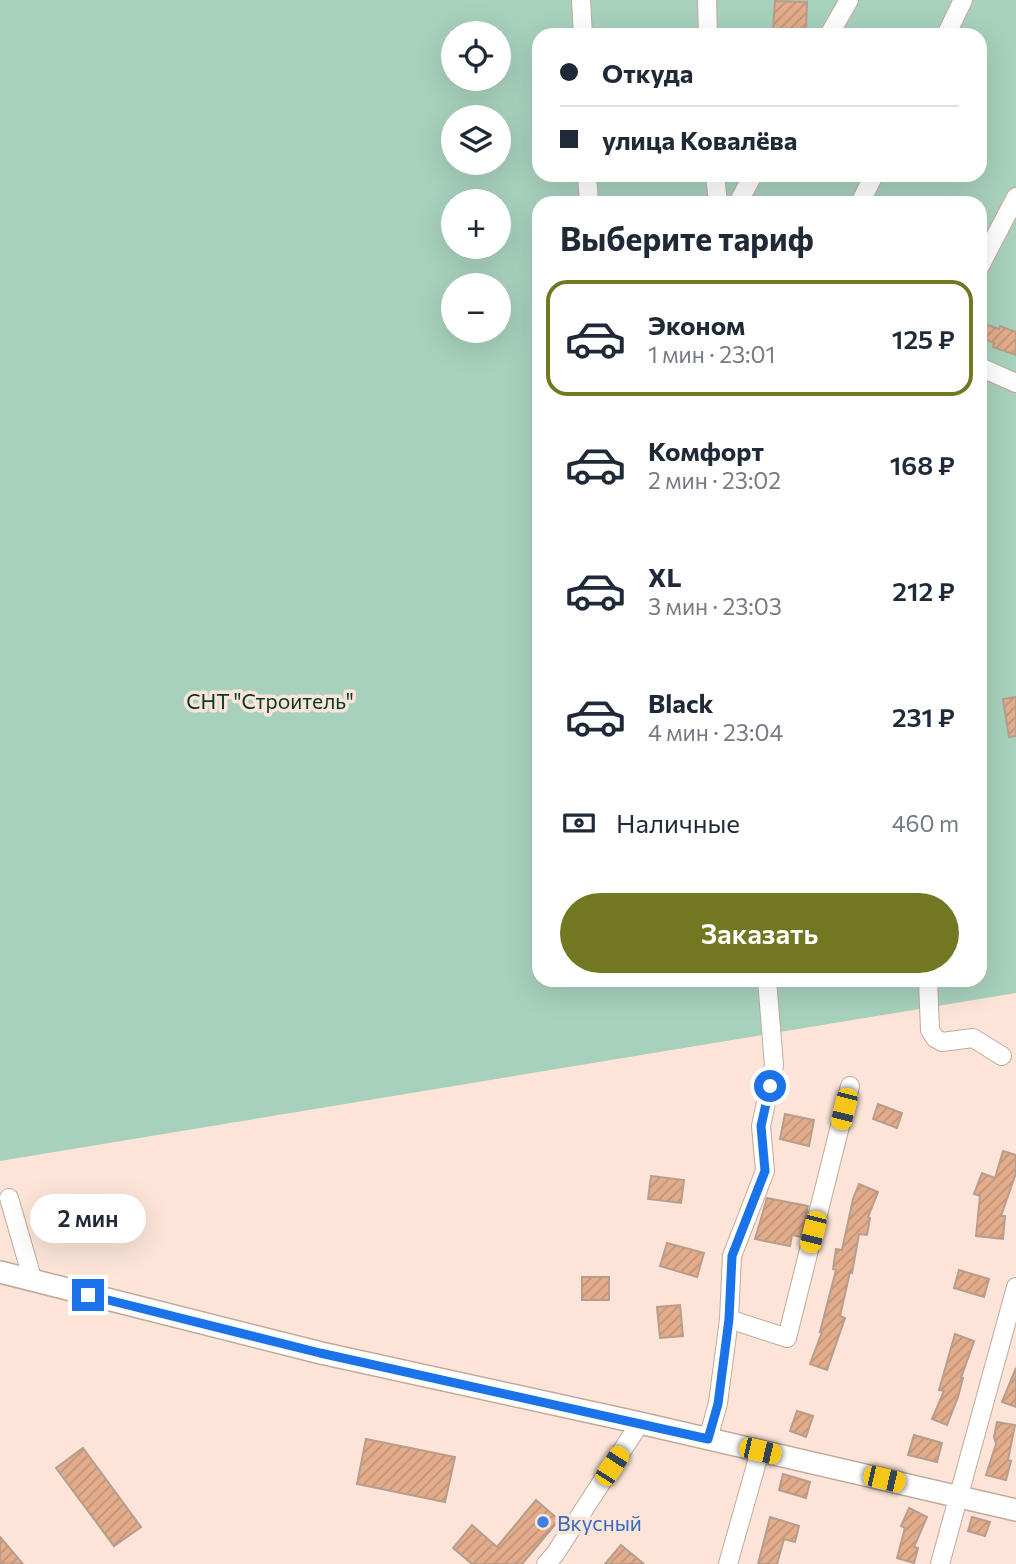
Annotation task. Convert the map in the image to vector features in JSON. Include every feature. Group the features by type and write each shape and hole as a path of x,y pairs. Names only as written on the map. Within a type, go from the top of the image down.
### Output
{"street":[{"path":"581,0 583,28"},
{"path":"707,0 708,28"},
{"path":"834,28 849,0"},
{"path":"949,28 963,0"},
{"path":"987,253 1016,197"},
{"path":"987,370 1016,383"},
{"path":"708,1439 718,1404 729,1319 732,1256 765,1171 761,1126 774,1065 768,987"},
{"path":"928,987 930,1030 935,1038 942,1042 973,1038 1002,1056"},
{"path":"729,1319 787,1338 850,1086"},
{"path":"9,1198 33,1281"},
{"path":"0,1272 320,1353 640,1423 1016,1510"},
{"path":"940,1564 1016,1287"},
{"path":"546,1564 640,1423"},
{"path":"728,1564 760,1451"}],"green space":[{"name":"СНТ \"Строитель\"","path":"0,0 1016,0 1016,993 0,1161"}],"building":[{"path":"775,1 807,2 806,28 773,28"},
{"path":"987,325 1016,332 1016,355 993,347 994,343 987,340"},
{"path":"1016,697 1016,736 1009,737 1003,699"},
{"path":"878,1104 902,1113 897,1128 873,1119"},
{"path":"785,1114 814,1120 809,1146 780,1139"},
{"path":"1003,1151 1016,1155 1016,1173 1001,1216 1005,1216 1003,1239 976,1236 980,1196 974,1194 982,1173 995,1178"},
{"path":"651,1176 684,1180 681,1203 648,1199"},
{"path":"859,1184 878,1192 868,1217 867,1235 859,1234 840,1316 845,1318 827,1370 810,1364 822,1332 836,1270 833,1269 836,1249 842,1250"},
{"path":"767,1198 808,1206 801,1237 792,1235 790,1246 755,1239"},
{"path":"667,1243 704,1253 697,1277 660,1266"},
{"path":"959,1270 989,1279 984,1297 954,1288"},
{"path":"582,1277 609,1277 609,1300 582,1300"},
{"path":"680,1305 683,1336 660,1338 657,1307"},
{"path":"955,1334 974,1341 947,1425 932,1419 944,1391 939,1390"},
{"path":"1016,1368 1016,1407 1002,1402"},
{"path":"797,1411 813,1416 806,1437 790,1431"},
{"path":"997,1422 1015,1425 1006,1480 986,1475 996,1444 994,1437"},
{"path":"914,1435 942,1443 937,1462 908,1455"},
{"path":"366,1439 455,1457 445,1502 357,1484"},
{"path":"83,1448 141,1527 114,1546 56,1468"},
{"path":"783,1474 810,1482 806,1498 779,1490"},
{"path":"536,1500 559,1520 522,1564 472,1564 453,1548 472,1525 497,1547"},
{"path":"909,1508 927,1517 914,1547 918,1548 914,1563 897,1558 905,1528 901,1526"},
{"path":"770,1517 799,1526 795,1542 784,1539 777,1564 758,1564"},
{"path":"972,1517 990,1522 985,1536 968,1531"},
{"path":"0,1537 23,1564 0,1564"},
{"path":"621,1545 644,1564 605,1564"}],"place":[{"name":"Вкусный","path":"543,1522"}],"route":[{"path":"88,1295 320,1353 708,1439 718,1404 729,1319 732,1256 765,1171 761,1126 770,1086"}]}
